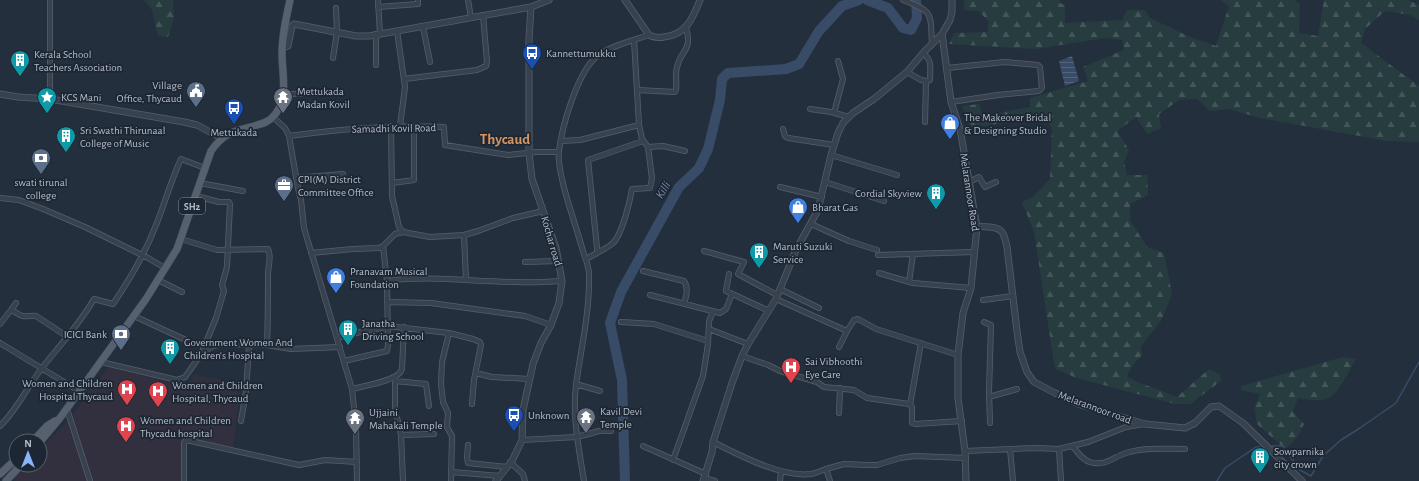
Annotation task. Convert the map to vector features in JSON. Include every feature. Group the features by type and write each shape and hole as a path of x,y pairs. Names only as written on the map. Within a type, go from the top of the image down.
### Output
{"main road":[{"path":"274,118 280,106 283,95 282,48 290,0"},
{"name":"SH2","path":"48,433 134,316 177,249 211,151 221,138 236,130 264,123 274,118"},
{"path":"40,433 47,426 60,418"},
{"path":"0,474 8,466"},
{"path":"6,481 14,473"}],"street":[{"path":"50,0 50,99"},
{"path":"376,65 378,0"},
{"path":"378,7 418,4 418,0"},
{"path":"468,0 471,18"},
{"path":"282,48 288,46 294,24 356,36 378,34 531,7 541,1 548,0"},
{"path":"625,0 649,35 653,37 671,36 686,28 700,0"},
{"path":"903,0 922,7 929,15 932,44"},
{"path":"704,478 712,452 713,442 742,356 778,294 796,250 818,210 831,155 843,123 907,72 942,34 950,20 952,0"},
{"name":"Kochar road","path":"498,479 522,440 523,410 533,364 560,303 562,281 556,248 532,179 529,153 529,39 531,7"},
{"path":"333,58 337,32 336,8"},
{"path":"404,79 472,71 486,66 487,62 483,15"},
{"path":"423,27 430,62"},
{"path":"637,90 675,92 677,65 687,49 689,42 686,28"},
{"path":"397,31 405,94 400,126"},
{"name":"Melarannoor Road","path":"942,34 951,102 960,129 977,227 977,239 970,288 963,313 958,355 958,398 966,454 966,481"},
{"path":"584,481 576,437 576,384 588,309 589,272 567,200 560,169 559,152 564,124 575,91 588,67 596,57 615,47 649,35"},
{"path":"586,259 613,244 617,238 631,199 632,189 650,188 652,178 648,147 643,141 639,125 634,40"},
{"path":"907,72 921,80 930,80 930,61 923,53"},
{"path":"834,113 843,79 838,61"},
{"path":"947,68 1005,62 1038,65 1040,67 1042,88 1039,91 951,102"},
{"path":"925,122 926,81"},
{"path":"283,95 317,92"},
{"path":"0,94 50,99 184,122 197,125 221,138"},
{"path":"810,109 849,117"},
{"path":"274,118 285,128 290,136 296,178 301,200 304,228 352,390 356,427 357,481"},
{"path":"561,141 580,140 639,125"},
{"path":"391,126 392,196 397,222 403,232"},
{"name":"Samadhi Kovil Road","path":"290,136 391,126 444,127 445,145 508,155 529,153"},
{"path":"392,183 414,180 414,126"},
{"path":"783,129 788,138 834,146"},
{"path":"597,253 597,238 588,160 643,141"},
{"path":"648,147 663,146 685,151"},
{"path":"529,153 559,152"},
{"path":"831,155 898,175"},
{"path":"0,426 8,418 42,368 68,337 94,299 113,304 143,256 181,159 205,168"},
{"path":"296,178 343,174"},
{"path":"969,182 980,177 985,187 996,182"},
{"path":"825,182 884,201"},
{"path":"200,183 243,191"},
{"path":"780,187 822,197"},
{"path":"101,362 178,380 186,377 202,352 224,291 222,285 227,267 230,208 229,202 219,202 196,196"},
{"path":"0,198 19,200 85,227 165,268"},
{"path":"311,253 353,248 379,248 395,234 403,232 430,237 464,235 513,218 543,211"},
{"path":"811,224 849,241 877,250"},
{"name":"Melarannoor road","path":"977,227 997,228 1002,231 1007,247 1016,331 1020,352 1027,372 1034,382 1081,404 1145,424 1185,428 1195,423 1211,407 1219,406 1243,423 1301,481"},
{"path":"464,235 466,280"},
{"path":"181,239 217,250 268,249 270,253 268,263 269,297 267,345"},
{"path":"344,361 387,351 387,281 383,246"},
{"path":"704,251 744,262 738,274 847,331"},
{"path":"878,255 974,252"},
{"path":"909,282 913,254"},
{"path":"525,262 558,261"},
{"path":"643,271 684,282 686,284 686,288 684,304"},
{"path":"880,273 909,282 970,288"},
{"path":"729,274 726,290 769,311"},
{"path":"387,281 409,278 516,282 562,281"},
{"path":"158,280 182,292"},
{"path":"650,295 720,313 726,309 732,294"},
{"path":"778,294 819,308"},
{"path":"983,300 1013,296"},
{"path":"387,302 431,303 518,315 551,325"},
{"path":"0,324 16,303"},
{"path":"11,310 16,311 21,316 36,316 68,337"},
{"path":"672,460 703,376 708,342 709,321 713,312"},
{"path":"134,316 188,341"},
{"path":"839,348 854,320 858,319 876,330 958,355"},
{"path":"621,322 654,324 708,342"},
{"path":"984,322 991,325 989,397 990,423"},
{"path":"337,338 387,326 449,333 468,337 480,342 482,345 472,404"},
{"path":"403,481 401,435 395,413 395,379 402,369 404,327"},
{"path":"709,329 748,344"},
{"path":"449,333 442,362 441,384 443,402 448,413 447,427 452,436 451,481"},
{"path":"0,343 79,391"},
{"path":"921,343 910,405 912,423 962,422"},
{"path":"202,352 213,346 223,344 249,346 267,345 291,349 340,347"},
{"path":"241,421 246,391 249,346"},
{"path":"742,356 780,371 817,382 824,387 854,390 867,398 910,405"},
{"path":"476,374 492,377 530,379"},
{"path":"352,390 395,379 426,384 429,406"},
{"path":"576,384 600,391"},
{"path":"839,413 840,388"},
{"path":"989,397 1017,389"},
{"path":"67,409 90,481"},
{"path":"713,442 781,472 811,474 844,464 868,466 877,465 900,458 915,456 966,454 1010,449 1059,449 1088,442 1119,429 1145,424"},
{"path":"522,440 576,437 599,431 611,431"},
{"path":"401,435 434,434"},
{"path":"184,481 184,443 186,440 299,465 325,460 357,462"},
{"path":"468,445 468,463 508,465 523,474 525,481"},
{"path":"643,446 704,478 715,481"},
{"path":"1072,446 1083,459 1098,464 1111,461 1125,453 1143,450 1185,449"},
{"path":"1010,449 1013,481"},
{"path":"1059,449 1061,481"},
{"path":"826,469 830,481"},
{"path":"452,472 498,479"},
{"path":"780,481 781,472"}],"shaded area":[{"name":"Women and Children Hospital, Thycaud","path":"109,367 170,383 186,390 194,375 241,383 233,449 191,437 182,438 182,481 16,481 12,478 17,473 48,473 48,442 63,426"}],"green space":[{"path":"144,0 173,0 174,18 168,37 158,36 152,10"},
{"path":"964,0 1060,0 1060,3 1065,5 1065,23 1122,20 1127,10 1145,10 1150,18 1190,37 1216,46 1229,6 1220,0 1294,0 1300,3 1299,33 1318,36 1324,0 1408,0 1419,5 1419,20 1410,15 1385,11 1365,29 1361,43 1419,86 1419,142 1387,141 1260,118 1229,109 1210,111 1197,99 1179,100 1159,114 1161,128 1147,134 1136,117 1117,131 1129,150 1124,162 1127,175 1147,175 1148,195 1130,204 1130,220 1147,247 1164,253 1172,294 1161,321 1141,346 1142,355 1133,365 1127,376 1135,381 1177,397 1209,369 1220,374 1221,381 1190,404 1175,404 1077,378 1055,369 1034,232 1022,202 1033,197 1050,179 1052,129 1045,115 986,126 970,125 962,106 979,104 983,116 1030,107 1030,98 1088,81 1083,67 1124,50 1122,40 1105,38 1035,49 949,44 954,33 988,32 988,21 979,11 964,10"},
{"path":"1343,357 1356,359 1343,382 1331,397 1323,400 1298,398 1293,411 1304,424 1298,436 1285,449 1257,424 1254,408 1260,394 1241,390 1241,386"}],"water":[{"path":"1072,56 1079,81 1065,86 1059,61"}],"waterway":[{"name":"Killi","path":"625,481 622,380 610,323 621,292 679,187 699,168 708,149 720,100 722,79 728,73 786,69 799,64 819,31 842,6 859,0"},
{"name":"Killi","path":"867,0 888,8 903,28 911,30 917,18 916,0"},
{"path":"1272,446 1283,446 1300,470 1311,476 1323,456 1341,440 1396,403 1419,362"},
{"path":"1217,481 1225,468 1256,447 1260,447"}],"place":[{"name":"Kannettumukku","path":"532,70"},
{"name":"Kerala School Teachers Association","path":"20,77"},
{"name":"Village Office, Thycaud","path":"196,108"},
{"name":"KCS Mani","path":"47,114"},
{"name":"Mettukada Madan Kovil","path":"283,114"},
{"name":"Mettukada","path":"234,125"},
{"name":"The Makeover Bridal & Designing Studio","path":"950,140"},
{"name":"Sri Swathi Thirunaal College of Music","path":"66,153"},
{"name":"swati tirunal college","path":"41,175"},
{"name":"CPI(M) District Committee Office","path":"284,202"},
{"name":"Cordial Skyview","path":"936,210"},
{"name":"Bharat Gas","path":"798,224"},
{"name":"Maruti Suzuki Service","path":"759,269"},
{"name":"Pranavam Musical Foundation","path":"336,294"},
{"name":"Janatha Driving School","path":"348,346"},
{"name":"ICICI Bank","path":"121,351"},
{"name":"Government Women And Children's Hospital","path":"170,365"},
{"name":"Sai Vibhoothi Eye Care","path":"791,384"},
{"name":"Women and Children Hospital Thycaud","path":"127,406"},
{"name":"Women and Children Hospital, Thycaud","path":"158,408"},
{"name":"Unknown","path":"514,432"},
{"name":"Kavil Devi Temple","path":"586,434"},
{"name":"Ujjaini Mahakali Temple","path":"355,435"},
{"name":"Women and Children Thycadu hospital","path":"126,443"},
{"name":"Sowparnika city crown","path":"1260,474"}],"district":[{"name":"Thycaud","path":"505,139"}]}
